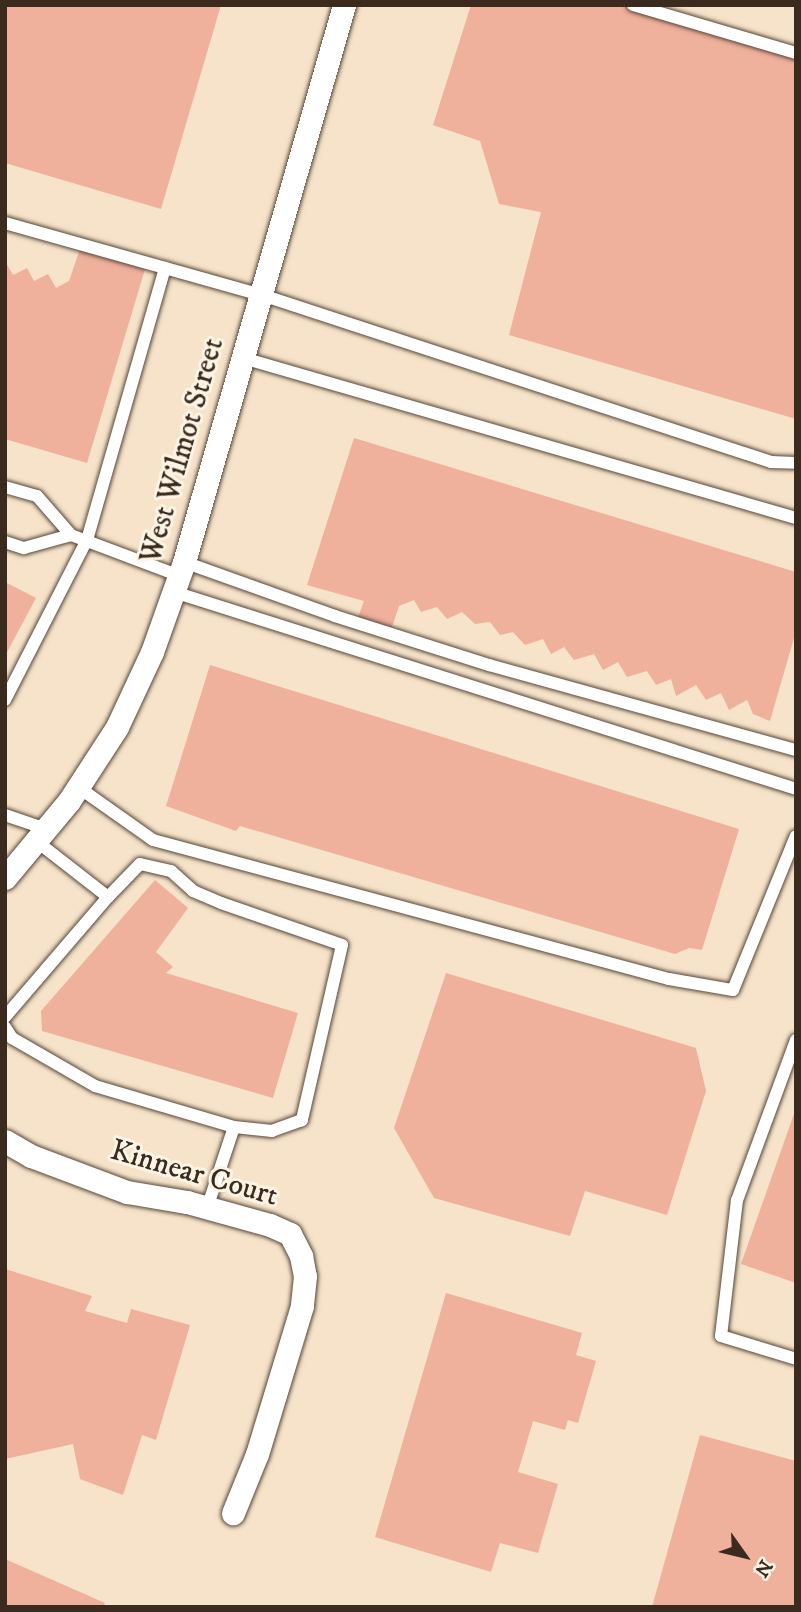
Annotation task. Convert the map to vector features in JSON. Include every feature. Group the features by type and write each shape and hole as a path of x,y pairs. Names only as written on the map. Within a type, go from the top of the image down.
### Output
{"street":[{"name":"West Wilmot Street","path":"5,878 78,787 117,727 152,652 179,577 344,5"},
{"name":"Kinnear Court","path":"5,1141 31,1156 127,1192 207,1208 270,1225 290,1234 301,1256 305,1276 302,1306 257,1454 233,1513"}],"lane":[{"path":"632,5 796,53"},
{"path":"5,223 262,295 771,462 796,463"},
{"path":"5,700 87,540 165,268"},
{"path":"243,358 796,517"},
{"path":"5,487 37,496 71,535 179,577 796,789"},
{"path":"5,542 24,548 71,535"},
{"path":"179,577 335,616 489,665 796,750"},
{"path":"78,787 153,840 669,979 733,990 796,835"},
{"path":"5,815 41,835 108,897"},
{"path":"5,1017 108,897 140,864 172,871 193,891 221,903 342,945 302,1120 272,1131 234,1127 95,1086 12,1038 5,1027"},
{"path":"796,1040 737,1200 721,1336 796,1359"},
{"path":"207,1208 234,1127"}],"building":[{"path":"5,5 221,5 161,209 5,163"},
{"path":"471,5 627,5 796,56 796,419 509,335 541,212 499,204 480,141 433,125"},
{"path":"80,249 145,269 87,463 5,439 5,261 13,275 27,268 34,281 48,274 56,288 69,281"},
{"path":"354,438 796,572 796,631 770,721 753,714 747,700 729,710 721,693 706,700 696,685 676,696 671,679 656,685 647,671 627,677 618,662 603,670 594,654 574,660 564,647 551,654 543,639 525,645 513,632 500,635 490,622 475,624 462,612 447,619 437,607 421,612 414,600 399,606 391,630 357,620 364,601 307,585"},
{"path":"5,582 36,598 5,656"},
{"path":"210,665 739,829 702,950 689,948 675,954 240,826 236,831 166,806"},
{"path":"155,880 188,908 156,952 173,967 166,973 298,1013 273,1098 42,1031 41,1011"},
{"path":"446,973 696,1048 706,1091 667,1215 585,1191 570,1236 434,1198 394,1128"},
{"path":"796,1111 796,1283 741,1264"},
{"path":"5,1269 92,1296 85,1311 127,1323 131,1309 190,1325 156,1440 142,1435 123,1495 80,1479 73,1444 5,1459"},
{"path":"446,1293 582,1333 576,1355 596,1361 578,1423 568,1420 565,1430 533,1421 518,1472 558,1484 538,1553 500,1543 491,1572 375,1537"},
{"path":"700,1435 796,1461 796,1607 652,1607"},
{"path":"5,1559 105,1603 103,1607 5,1607"}]}
